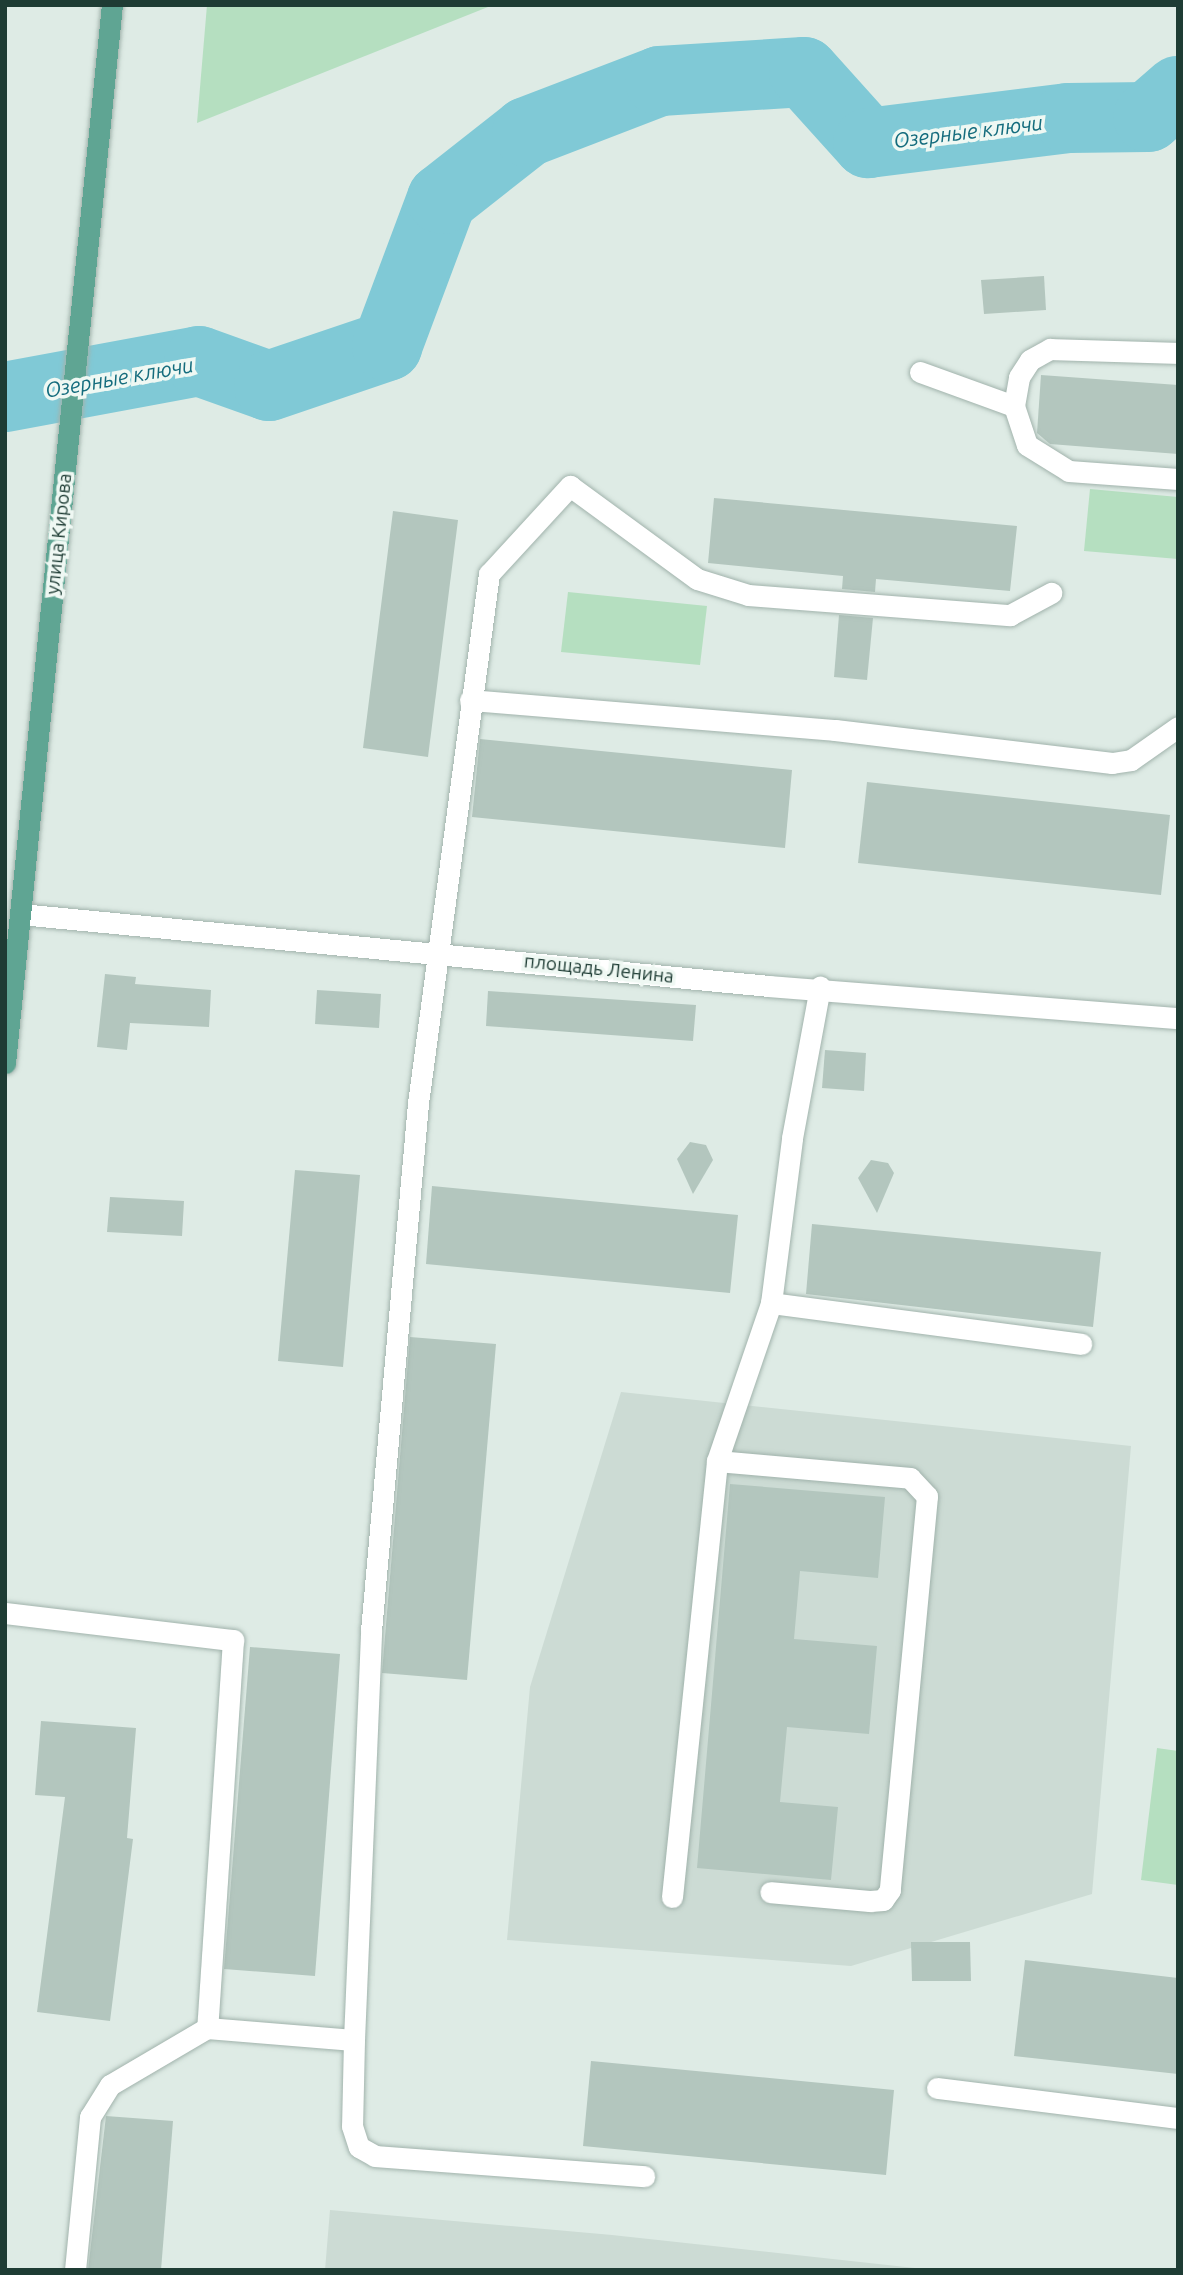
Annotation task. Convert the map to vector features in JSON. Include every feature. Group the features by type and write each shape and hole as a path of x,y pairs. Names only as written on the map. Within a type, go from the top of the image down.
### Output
{"main road":[{"name":"улица Кирова","path":"5,1063 112,5"}],"street":[{"path":"1178,353 1049,348 1030,360 1018,377 1014,406 1027,445 1047,462 1069,471 1178,479"},
{"path":"920,372 1014,406"},
{"path":"644,2176 375,2156 359,2147 352,2126 371,1631 435,952 489,574 570,486 697,579 748,595 1010,615 1051,593"},
{"path":"470,700 835,730 1112,763 1131,760 1178,727"},
{"name":"площадь Ленина","path":"20,914 1178,1018"},
{"path":"671,1897 717,1461 771,1303 792,1138 820,987"},
{"path":"771,1303 1081,1344"},
{"path":"717,1461 910,1478 927,1496 890,1890 883,1900 870,1901 770,1892"},
{"path":"5,1613 233,1640 207,2028"},
{"path":"75,2270 90,2117 98,2098 110,2085 207,2028 354,2040"},
{"path":"937,2088 1178,2118"}],"shaded area":[{"path":"621,1392 1131,1446 1092,1894 851,1966 507,1940 530,1687"},
{"path":"330,2210 612,2235 933,2270 325,2270"}],"green space":[{"path":"207,5 493,5 197,123"},
{"path":"1090,489 1178,497 1178,559 1084,551"},
{"path":"568,592 707,606 700,665 561,652"},
{"path":"1157,1748 1178,1751 1178,1885 1141,1880"}],"building":[{"path":"1044,276 1046,310 984,314 981,280"},
{"path":"1041,375 1178,385 1178,454 1050,444 1037,433"},
{"path":"714,498 1017,526 1010,591 876,579 875,592 842,589 843,576 708,563"},
{"path":"393,511 458,520 428,757 363,748"},
{"path":"839,615 873,618 867,680 834,677"},
{"path":"480,739 792,770 785,848 472,817"},
{"path":"867,782 1170,815 1161,895 858,863"},
{"path":"105,974 136,977 135,984 211,990 209,1027 130,1023 127,1050 97,1047"},
{"path":"317,990 381,994 379,1028 315,1024"},
{"path":"488,991 696,1005 693,1041 486,1026"},
{"path":"825,1050 866,1053 864,1091 822,1088"},
{"path":"690,1142 706,1145 713,1160 693,1194 677,1159"},
{"path":"871,1160 888,1163 894,1173 877,1213 858,1178"},
{"path":"295,1170 360,1175 343,1367 278,1361"},
{"path":"432,1186 738,1215 730,1293 426,1264"},
{"path":"110,1197 184,1201 182,1236 107,1232"},
{"path":"812,1224 1101,1252 1093,1327 806,1294"},
{"path":"410,1337 496,1344 467,1680 382,1673"},
{"path":"730,1484 885,1497 878,1578 800,1571 794,1639 877,1646 869,1734 787,1727 780,1802 838,1807 831,1880 697,1868"},
{"path":"250,1647 340,1654 315,1976 224,1969"},
{"path":"41,1721 136,1728 127,1838 133,1839 110,2021 37,2012 65,1797 35,1795"},
{"path":"911,1942 970,1942 971,1981 912,1981"},
{"path":"1025,1960 1178,1978 1178,2074 1014,2056"},
{"path":"591,2061 894,2090 886,2175 583,2146"},
{"path":"106,2116 173,2121 161,2270 88,2270"}],"waterway":[{"name":"Озерные ключи","path":"5,397 199,361 269,386 387,346 442,199 527,132 660,81 804,72 868,143 1068,118 1148,117 1178,91"}]}
